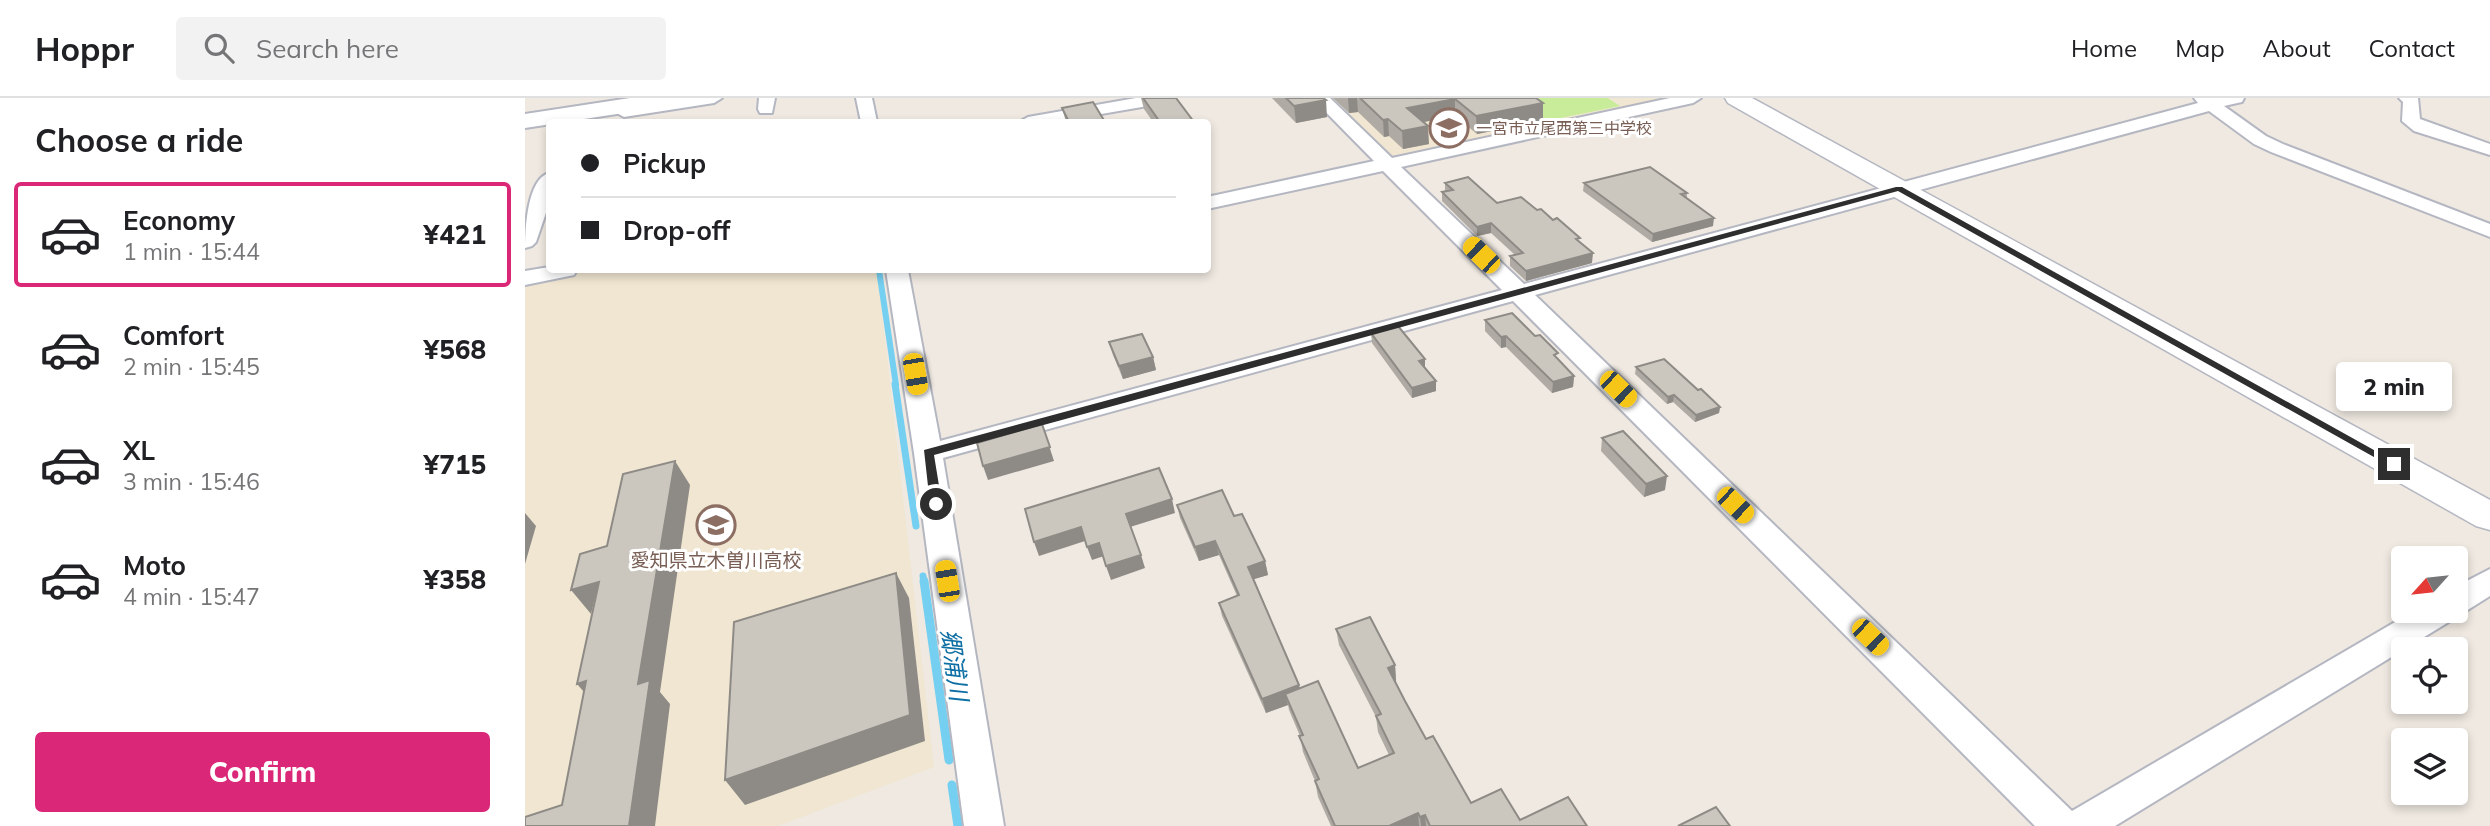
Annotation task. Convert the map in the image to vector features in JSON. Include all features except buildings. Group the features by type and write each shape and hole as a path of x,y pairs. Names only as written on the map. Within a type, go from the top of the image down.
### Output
{"main road":[{"path":"549,119 665,99"}],"street":[{"path":"558,119 714,98"},
{"path":"865,98 868,119"},
{"path":"1045,119 1165,98"},
{"path":"1320,98 2061,826"},
{"path":"1211,202 1693,98"},
{"path":"1736,98 2490,517"},
{"path":"928,453 1899,188 2206,101 2236,98"},
{"path":"2407,98 2411,100 2411,121 2420,127 2490,150"},
{"path":"2206,101 2260,140 2277,148 2490,231"},
{"path":"525,242 546,187"},
{"path":"525,278 551,273"},
{"path":"898,273 928,453 984,826"},
{"path":"2468,594 2490,581"},
{"path":"2081,826 2420,623"}],"shaded area":[{"name":"一宮市立尾西第三中学校","path":"1331,98 1677,98 1394,158"},
{"name":"愛知県立木曽川高校","path":"577,273 877,273 934,767 778,826 525,826 525,283"}],"green space":[{"path":"1514,98 1608,98 1620,106 1546,121"}],"waterway":[{"name":"郷浦川","path":"879,273 896,385"},
{"name":"郷浦川","path":"895,384 916,526"},
{"name":"郷浦川","path":"923,576 924,582"},
{"name":"郷浦川","path":"924,581 949,760"},
{"name":"郷浦川","path":"952,785 958,826"}],"place":[{"name":"一宮市立尾西第三中学校","path":"1449,128"},
{"name":"愛知県立木曽川高校","path":"716,525"}],"route":[{"path":"936,504 928,453 1899,188 2394,464"}]}
